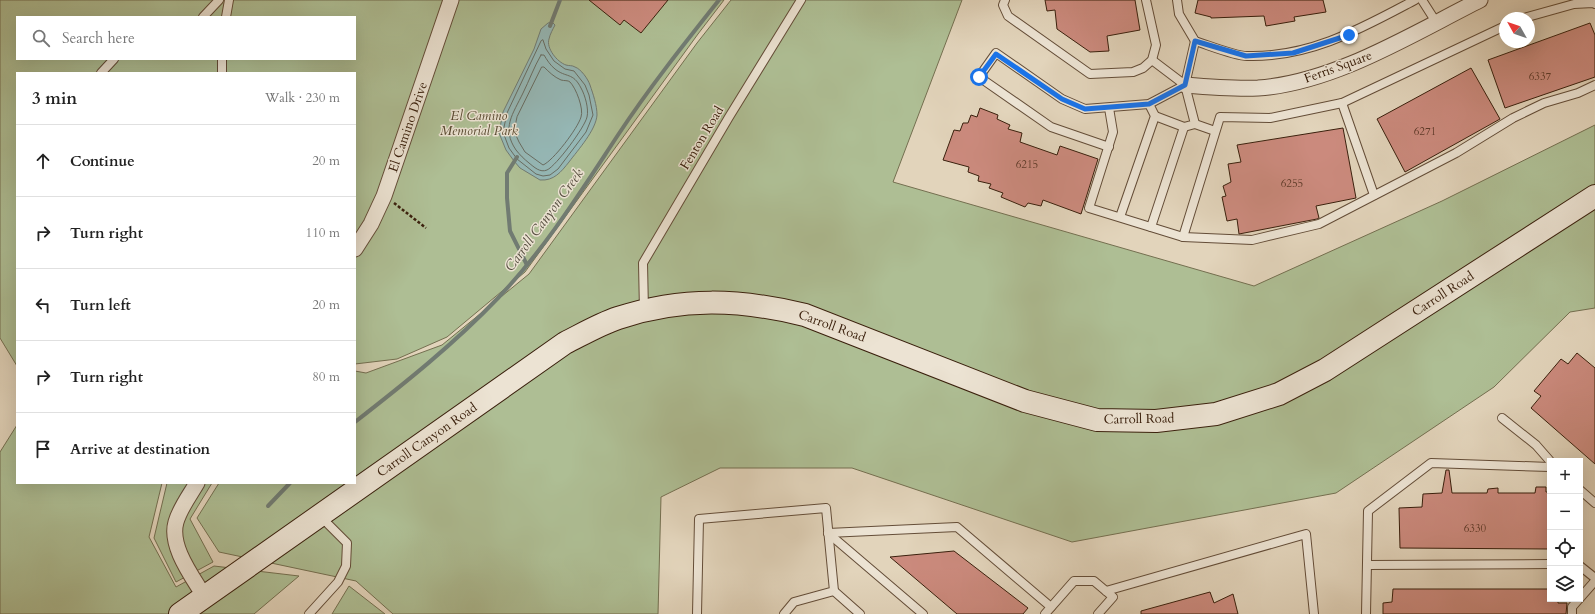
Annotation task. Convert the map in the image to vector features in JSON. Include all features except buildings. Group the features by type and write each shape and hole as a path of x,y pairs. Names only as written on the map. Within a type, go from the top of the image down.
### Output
{"main road":[{"name":"Carroll Road","path":"644,303 668,305 724,302 776,308 805,315 1025,401 1097,420 1156,421 1216,414 1279,394 1325,370 1595,196"},
{"name":"Carroll Canyon Road","path":"180,614 566,342 618,318 644,303"}],"street":[{"name":"El Camino Drive","path":"356,247 371,224 384,196 451,0"},
{"name":"Ferris Square","path":"1185,85 1258,88 1307,80 1355,63 1480,0"},
{"path":"196,484 178,518 176,523 176,532 179,552 204,596"}],"lane":[{"path":"204,16 219,0"},
{"path":"226,16 229,0"},
{"name":"Fenton Road","path":"644,303 643,263 728,117 801,0"},
{"path":"1005,0 1003,5 1008,16 1090,74 1133,72 1143,68 1152,60 1156,45 1146,0"},
{"path":"1177,0 1179,14 1195,41 1246,56 1293,53 1349,35 1415,0"},
{"path":"1422,0 1436,22"},
{"path":"1535,15 1574,4 1595,4"},
{"path":"1183,237 1220,117 1270,118 1342,103 1499,29"},
{"path":"1195,41 1185,85 1195,124"},
{"path":"1109,147 1051,127 979,77 996,54 1062,99 1085,109 1149,104 1185,85"},
{"path":"102,72 113,60"},
{"path":"222,60 222,72"},
{"path":"1152,60 1185,85"},
{"path":"1109,108 1113,132 1089,208 1183,237 1252,240 1319,224 1456,153 1513,118 1544,103 1578,93 1595,85"},
{"path":"1342,103 1374,195"},
{"path":"1149,104 1155,116 1184,127 1195,124 1215,131"},
{"path":"1120,217 1155,116"},
{"path":"1151,227 1184,127"},
{"path":"1502,418 1536,445 1547,458"},
{"path":"1366,614 1368,511 1431,463 1547,467"},
{"path":"1583,493 1595,503"},
{"path":"697,614 699,519 826,508 834,591 860,614"},
{"path":"308,614 338,582 346,566 347,543 320,516"},
{"path":"828,533 957,527 1051,607"},
{"path":"828,533 922,614"},
{"path":"1106,591 1306,534 1314,614"},
{"path":"1367,565 1547,564"},
{"path":"1583,568 1595,578"},
{"path":"1045,614 1074,581 1094,580 1113,597 1098,614"},
{"path":"1583,595 1595,581"},
{"path":"784,614 794,602 834,591"},
{"path":"1572,614 1572,607 1577,602"}],"path":[{"path":"384,196 426,228"}],"green space":[{"name":"El Camino Memorial Park","path":"0,0 724,0 525,272 447,337 397,359 356,364 356,72 16,72 16,364 0,338"},
{"path":"731,0 962,0 893,182 1254,286 1442,201 1595,125 1595,308 1570,312 1494,387 1336,493 1072,542 852,468 720,468 661,497 658,614 393,614 356,581 219,552 197,518 218,484 356,484 356,371 366,373 442,345 529,274 697,43"},
{"path":"16,427 16,484 162,484 149,537 176,587 214,566 299,576 254,614 0,614 0,452"},
{"path":"167,484 211,484 190,519 213,562 176,582 154,538"},
{"path":"349,586 385,614 332,614"}],"water":[{"path":"552,22 555,25 549,39 549,46 559,61 577,68 586,77 594,96 597,115 596,121 582,146 563,169 557,175 549,179 540,180 520,168 506,150 499,133 503,112 534,49 541,29 548,23"}],"waterway":[{"path":"550,26 560,0"},
{"name":"Carroll Canyon Creek","path":"356,421 411,378 447,347 481,315 515,279 562,219 654,83 719,0"},
{"path":"517,157 507,173 507,198 510,231 527,265"},
{"name":"Carroll Canyon Creek","path":"268,506 289,484"}],"route":[{"path":"979,77 996,54 1062,99 1085,109 1149,104 1185,85 1195,41 1246,56 1293,53 1349,35"}]}
